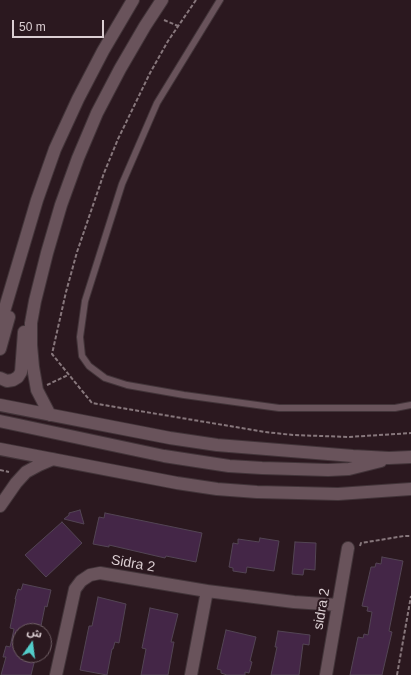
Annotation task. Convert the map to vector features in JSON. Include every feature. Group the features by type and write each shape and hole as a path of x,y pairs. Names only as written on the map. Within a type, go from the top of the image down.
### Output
{"street":[{"path":"0,325 37,200 55,149 78,99 103,51 133,0"},
{"path":"50,415 37,390 31,345 31,323 46,253 78,158 97,113 120,69 162,0"},
{"path":"0,349 12,307 11,292"},
{"path":"0,378 7,381 13,380 18,377 21,372 26,319 35,301"},
{"path":"0,405 170,438 217,445 347,456 389,458 411,457"},
{"path":"0,421 164,456 222,465 328,470 370,464 389,458"},
{"path":"0,449 217,489 257,492 338,494 411,489"},
{"path":"0,506 16,483 26,472 54,459"},
{"name":"sidra 2","path":"326,675 348,548"},
{"name":"Sidra 2","path":"56,675 75,589 81,581 90,575 100,573 111,574 207,591 294,602 338,605"},
{"path":"191,675 207,591"}],"lane":[{"path":"220,0 157,103 122,184 85,301 80,337 82,356 89,366 105,378 127,385 191,396 279,408 395,408 411,405"}],"path":[{"path":"92,403 265,432 293,435 349,437 411,433"},
{"path":"348,548 359,550 361,543 411,536"},
{"path":"397,675 411,596"}],"building":[{"path":"80,510 84,524 64,519 69,515 69,513"},
{"path":"105,513 202,533 196,562 166,556 165,558 109,545 109,547 93,544 99,517 104,518"},
{"path":"62,522 82,543 46,577 25,555"},
{"path":"260,538 279,541 274,571 247,567 246,573 233,571 233,568 229,567 233,543 238,544 238,539 259,542"},
{"path":"295,542 316,543 315,570 304,569 303,575 292,574"},
{"path":"382,557 403,561 389,631 392,632 382,675 350,675 358,637 363,638 364,634 368,635 372,612 367,611 368,607 362,606 371,567 375,567 376,563 381,564"},
{"path":"23,584 51,590 47,607 45,606 42,623 12,623 12,628 10,628 15,599 18,589 21,590"},
{"path":"98,597 126,604 119,643 115,642 112,649 107,675 80,670 89,626 92,626"},
{"path":"150,608 178,614 171,642 174,642 168,675 141,675 146,649 142,648"},
{"path":"226,630 256,637 250,661 252,662 249,673 245,672 245,675 227,675 221,673 221,670 217,669"},
{"path":"278,631 310,635 309,645 303,644 299,675 271,675 277,647 275,647"},
{"path":"12,638 12,663 34,663 31,675 1,675 6,657 3,657 6,646 10,647"}]}
